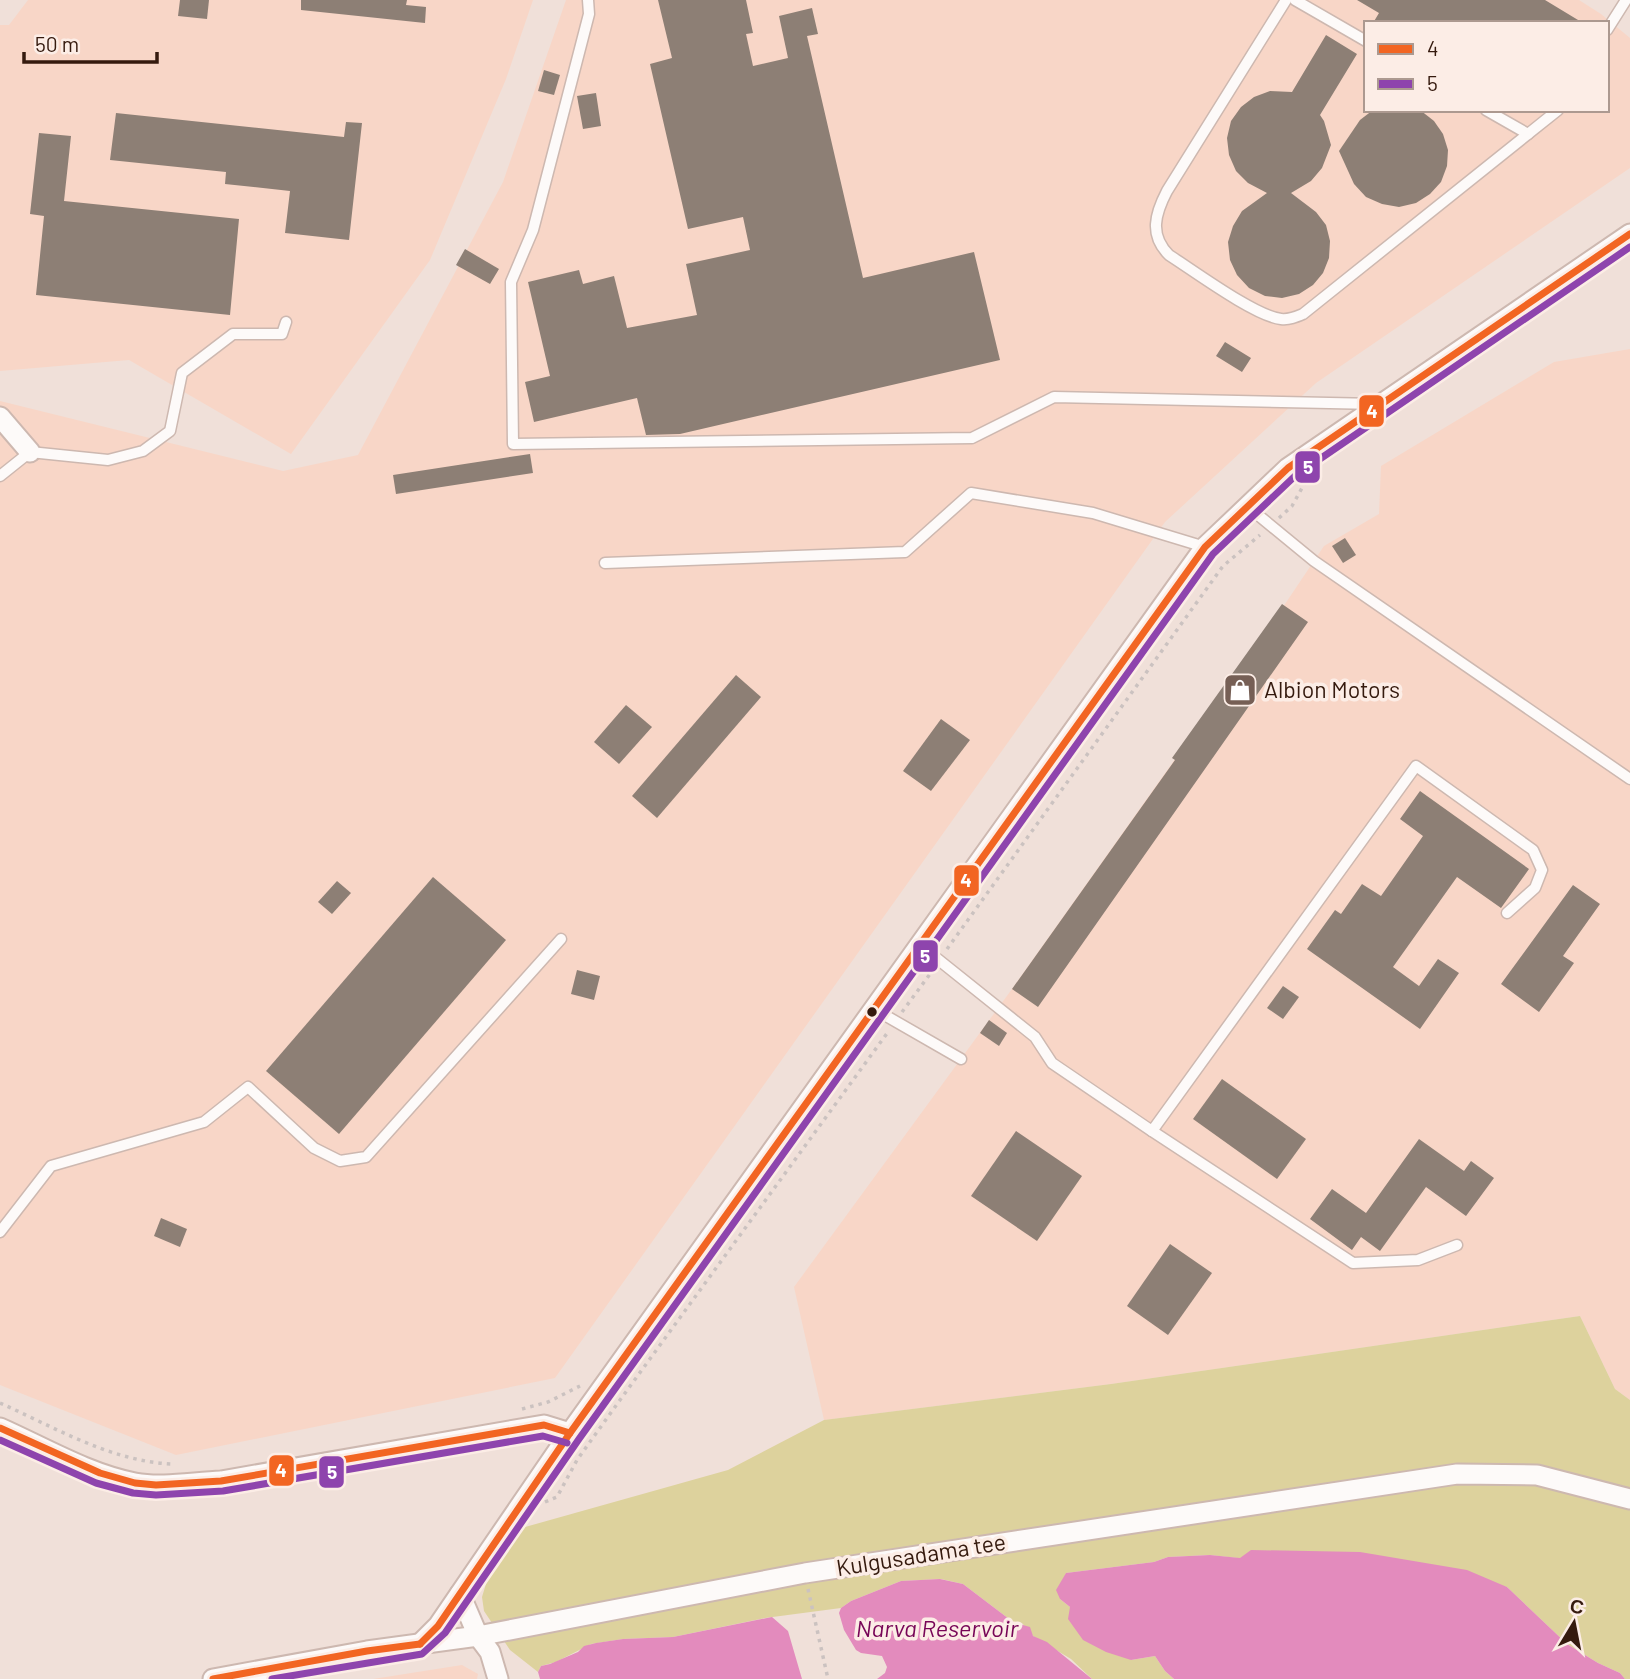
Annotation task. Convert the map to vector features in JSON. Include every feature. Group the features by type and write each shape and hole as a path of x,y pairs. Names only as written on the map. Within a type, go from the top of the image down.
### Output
{"street":[{"path":"420,1644 438,1626 570,1433 1205,547 1288,468 1630,234"},
{"path":"0,417 30,452"},
{"path":"0,1428 95,1470 136,1483 221,1481 544,1424 570,1433"},
{"name":"Kulgusadama tee","path":"214,1679 368,1651 478,1636 805,1573 1457,1474 1537,1475 1630,1499"},
{"path":"460,1594 478,1636 490,1652 498,1679"}],"lane":[{"path":"588,0 589,14 533,230 511,282 513,444 972,438 1054,397 1380,404"},
{"path":"1286,0 1167,191 1160,205 1155,227 1159,243 1170,255 1261,312 1280,319 1296,318 1303,314 1556,112"},
{"path":"1295,0 1364,40"},
{"path":"1609,27 1626,0"},
{"path":"1490,112 1528,134"},
{"path":"0,476 30,452 108,460 143,451 170,431 183,373 233,334 282,334 286,322"},
{"path":"606,563 905,552 971,493 1093,513 1205,547"},
{"path":"1247,506 1314,562 1630,779"},
{"path":"1152,1131 1416,766 1533,850 1542,870 1535,888 1507,913"},
{"path":"0,1231 51,1166 204,1122 248,1087 314,1148 340,1161 366,1157 561,939"},
{"path":"920,945 1035,1037 1052,1063 1353,1263 1418,1260 1457,1245"},
{"path":"874,1009 961,1059"}],"path":[{"path":"517,1513 557,1497 577,1460 1223,566 1292,506 1309,475"},
{"path":"522,1409 548,1402 592,1381 620,1400"},
{"path":"0,1403 108,1451 134,1459 182,1465"},
{"path":"805,1573 828,1679"}],"shaded area":[{"path":"28,0 533,0 506,79 430,260 291,454 129,360 0,371 0,25 9,25"},
{"path":"566,0 1579,0 1601,14 1630,38 1630,168 1316,383 1165,522 555,1378 176,1455 0,1385 0,401 283,471 358,455 503,182"},
{"path":"1630,349 1630,1400 1615,1389 1580,1316 1111,1384 824,1420 794,1287 1012,989 1324,546 1379,514 1381,466 1554,362"},
{"path":"1580,1316 1615,1389 1630,1400 1630,1679 1625,1679 1620,1673 1567,1644 1507,1587 1210,1555 1168,1557 1154,1562 1066,1573 1060,1599 1131,1660 1155,1656 1174,1679 1092,1679 1071,1659 1033,1636 1022,1623 1013,1622 963,1584 941,1579 901,1581 851,1601 841,1608 765,1618 673,1637 623,1639 591,1644 556,1662 541,1666 538,1672 510,1650 484,1611 482,1597 492,1564 518,1529 728,1470 824,1420 1111,1384"},
{"path":"462,1665 478,1674 477,1679 373,1679"}],"water":[{"path":"1251,1550 1360,1552 1467,1570 1507,1587 1567,1644 1620,1673 1625,1679 1174,1679 1155,1656 1131,1660 1106,1652 1083,1640 1068,1619 1070,1607 1060,1599 1056,1590 1066,1573 1154,1562 1168,1557 1210,1555 1240,1558"},
{"name":"Narva Reservoir","path":"940,1579 963,1584 1013,1622 1030,1627 1033,1636 1047,1642 1092,1679 877,1679 885,1673 887,1667 882,1656 856,1650 844,1630 839,1613 841,1608 851,1601 901,1581"},
{"name":"Narva Reservoir","path":"772,1617 788,1631 802,1679 540,1679 538,1672 541,1666 596,1643 673,1637"}],"building":[{"path":"180,0 209,0 207,19 178,16"},
{"path":"301,0 407,0 406,5 426,7 425,23 301,10"},
{"path":"658,0 746,0 753,33 746,34 753,66 788,58 779,16 812,8 818,34 807,36 863,278 974,252 1000,360 680,434 646,435 637,398 534,422 525,382 550,376 528,282 579,270 583,284 614,276 627,328 697,315 686,264 750,250 743,217 688,229 650,64 672,58"},
{"path":"1357,0 1545,0 1580,21 1374,21 1379,13"},
{"path":"1326,35 1357,54 1320,115 1331,145 1322,168 1311,181 1291,193 1316,212 1326,225 1330,241 1329,258 1323,273 1313,285 1299,294 1282,298 1265,296 1249,288 1237,275 1230,260 1228,242 1242,211 1267,193 1248,183 1236,171 1229,155 1227,138 1231,121 1241,107 1254,97 1270,91 1292,92"},
{"path":"544,70 560,75 554,95 538,91"},
{"path":"596,93 601,126 583,129 577,96"},
{"path":"1370,112 1423,112 1434,121 1443,134 1448,150 1447,166 1441,182 1430,194 1416,203 1399,207 1366,197 1354,184 1339,151 1360,120"},
{"path":"116,113 344,137 346,122 362,123 349,240 285,233 290,191 225,184 226,172 110,160"},
{"path":"39,133 71,136 64,201 239,219 230,315 36,295 44,216 30,214"},
{"path":"465,249 499,269 490,284 456,265"},
{"path":"1225,342 1251,358 1242,372 1216,356"},
{"path":"530,454 533,473 396,494 393,475"},
{"path":"1345,538 1356,555 1343,563 1332,546"},
{"path":"1282,604 1308,622 1038,1007 1012,989"},
{"path":"736,675 761,697 657,818 632,796"},
{"path":"626,705 652,727 619,764 594,742"},
{"path":"941,719 970,740 931,791 903,771"},
{"path":"1420,791 1529,869 1501,908 1457,877 1393,967 1419,986 1438,959 1459,973 1420,1029 1307,949 1335,910 1341,914 1362,884 1381,896 1423,836 1400,819"},
{"path":"433,877 506,940 339,1134 266,1071"},
{"path":"337,881 351,893 332,914 318,902"},
{"path":"1573,885 1600,904 1563,956 1574,963 1539,1012 1501,984"},
{"path":"577,970 600,976 594,1000 571,994"},
{"path":"1283,986 1299,997 1283,1019 1267,1008"},
{"path":"989,1020 1007,1033 999,1046 980,1033"},
{"path":"1222,1079 1306,1139 1277,1179 1193,1119"},
{"path":"1016,1131 1082,1176 1037,1241 971,1196"},
{"path":"1419,1139 1464,1171 1471,1161 1494,1178 1466,1216 1426,1187 1380,1251 1361,1237 1352,1250 1310,1219 1332,1189 1366,1213"},
{"path":"161,1218 187,1229 180,1247 154,1236"},
{"path":"1170,1244 1212,1273 1168,1335 1127,1306"}],"transit line":[{"name":"4","path":"420,1644 438,1626 570,1433 1205,547 1288,468 1630,234"},
{"name":"5","path":"272,1679 422,1654 445,1633 579,1439 1213,554 1295,476 1630,247"},
{"name":"4","path":"0,1428 100,1473 135,1483 156,1485 221,1481 544,1425 570,1433"},
{"name":"5","path":"0,1440 96,1483 133,1493 156,1495 223,1491 543,1436 567,1443"},
{"name":"4","path":"213,1679 420,1644"}],"place":[{"name":"Albion Motors","path":"1240,690"}]}
